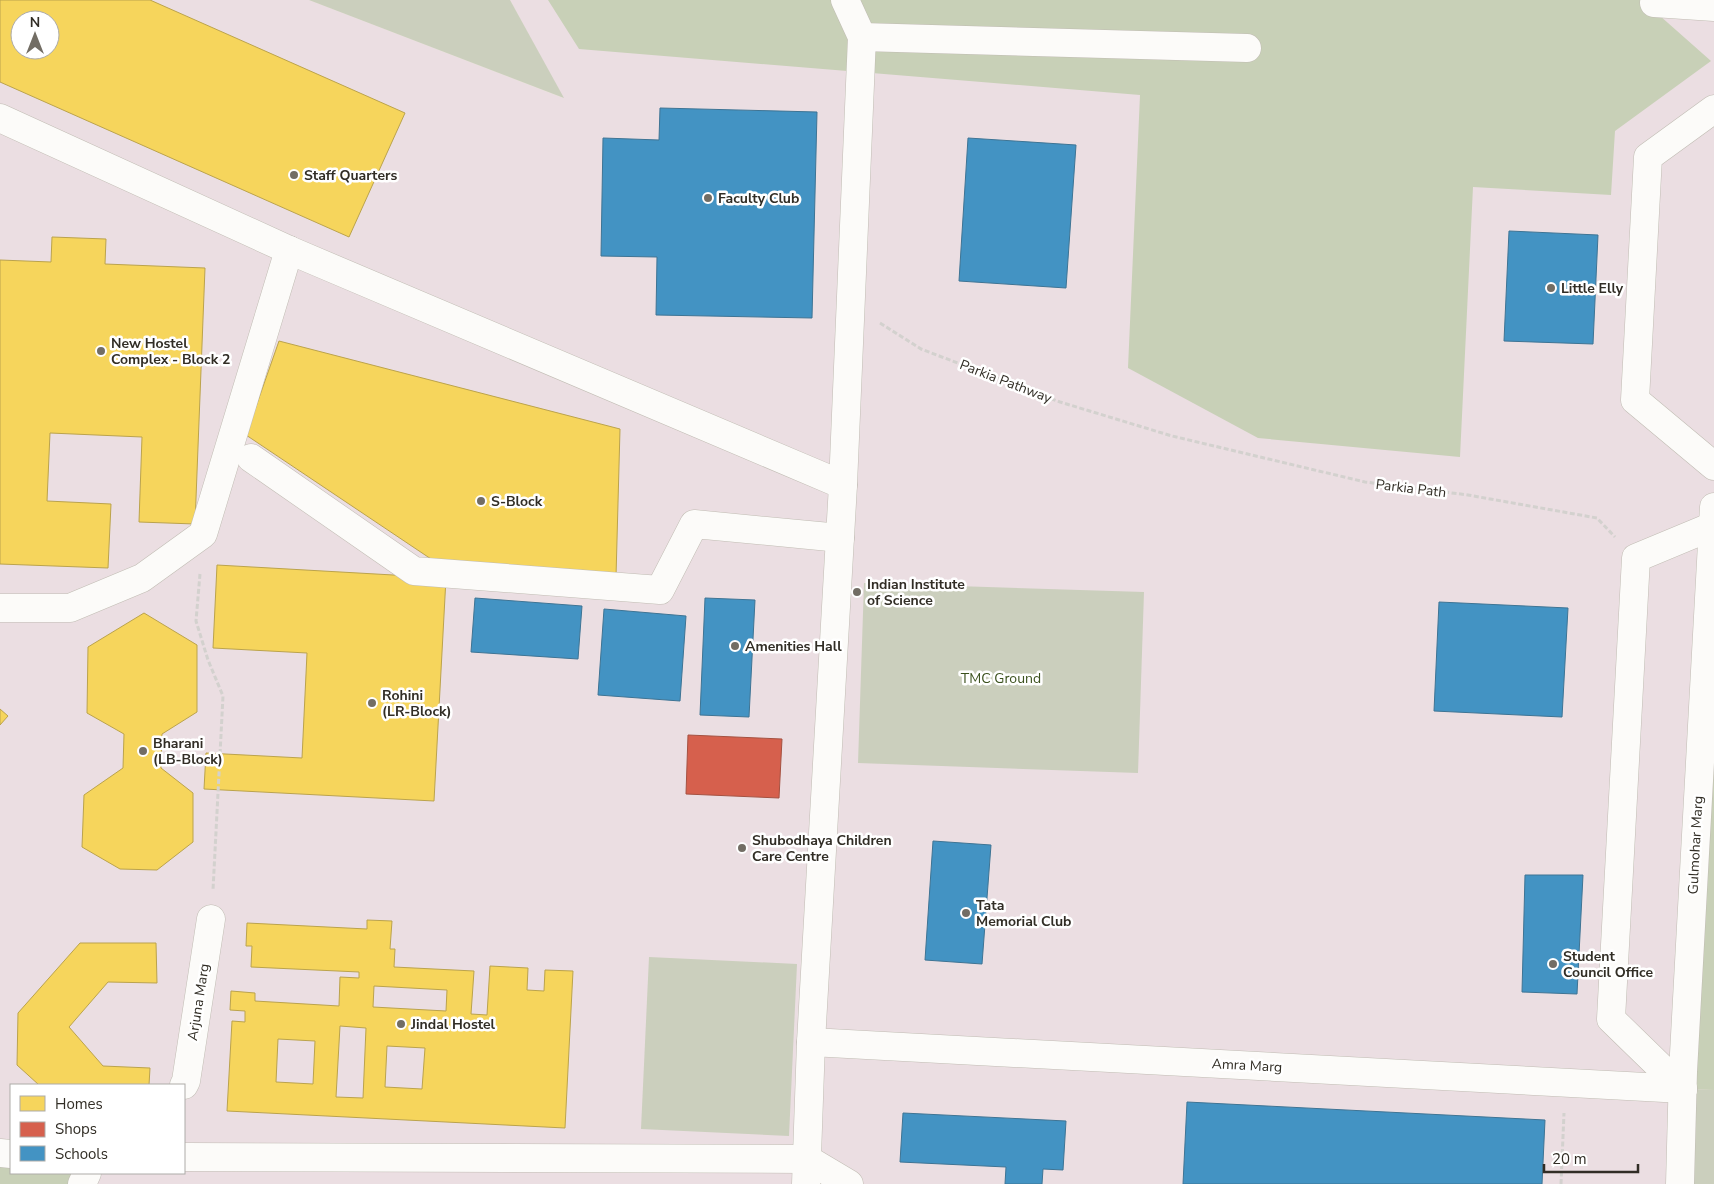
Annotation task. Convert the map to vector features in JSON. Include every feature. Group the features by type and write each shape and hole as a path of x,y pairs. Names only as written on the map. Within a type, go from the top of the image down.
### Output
{"lane":[{"path":"806,1172 811,1042 843,485 862,37 846,0"},
{"path":"1655,0 1654,3 1714,7"},
{"path":"862,37 1247,48"},
{"path":"1714,109 1648,157 1635,400 1714,466"},
{"path":"0,118 289,250 843,485"},
{"path":"0,608 70,608 142,578 203,534 289,250"},
{"path":"251,458 414,571 660,590 694,524 840,538"},
{"path":"1683,1088 1611,1019 1636,558 1714,517"},
{"name":"Gulmohar Marg","path":"1680,1184 1683,1088 1714,517"},
{"name":"Arjuna Marg","path":"185,1084 211,918"},
{"name":"Amra Marg","path":"811,1042 1683,1088"},
{"path":"185,1157 806,1172 849,1184"}],"path":[{"name":"Parkia Pathway","path":"850,304 921,349 1060,402 1172,436"},
{"name":"Parkia Path","path":"1172,436 1365,482 1468,495 1597,518 1636,558"},
{"path":"203,534 196,621 208,660 223,696 211,918"},
{"path":"1561,1184 1566,1082"}],"shaded area":[{"name":"Indian Institute of Science","path":"0,0 309,0 563,98 510,0 1714,0 1714,1184 0,1184"}],"green space":[{"path":"309,0 510,0 564,98"},
{"path":"548,0 1642,0 1711,61 1615,131 1611,195 1473,187 1460,457 1258,438 1128,368 1140,95 579,49"},
{"path":"1714,543 1714,1090 1683,1089"},
{"name":"TMC Ground","path":"864,583 1144,592 1138,773 858,763"},
{"path":"649,957 797,964 789,1136 641,1129"},
{"path":"1683,1089 1714,1090 1714,1184 1680,1184"},
{"path":"0,1161 10,1161 10,1174 78,1174 73,1184 0,1184"}],"building: Homes":[{"name":"Staff Quarters","path":"0,0 150,0 405,113 349,237 0,82"},
{"name":"New Hostel Complex - Block 2","path":"52,237 106,239 105,264 205,268 195,524 139,522 142,437 50,433 47,501 111,504 108,568 0,564 0,260 51,262"},
{"name":"S-Block","path":"279,341 620,429 616,577 443,567 246,435"},
{"name":"Rohini (LR-Block)","path":"217,565 446,578 434,801 204,789 206,753 302,758 307,653 213,648"},
{"name":"Bharani (LB-Block)","path":"144,613 197,645 197,712 162,734 161,768 193,793 193,842 157,870 120,869 82,847 84,795 123,768 124,734 87,713 88,647"},
{"path":"0,709 8,716 0,725"},
{"name":"Jindal Hostel","path":"367,920 392,921 390,949 395,949 394,967 474,971 471,1014 487,1015 490,966 528,968 527,990 544,991 545,970 573,971 565,1128 227,1111 232,1021 245,1022 245,1011 230,1010 231,991 255,993 255,1001 339,1006 340,977 359,978 359,972 251,967 252,946 246,946 247,923 367,929","holes":["374,986 447,990 446,1011 373,1007","340,1026 366,1028 363,1098 336,1097","278,1039 315,1041 313,1084 276,1082","387,1046 425,1048 422,1089 385,1087"]},
{"path":"80,943 156,943 157,983 108,982 69,1027 103,1066 150,1068 149,1084 38,1084 17,1065 18,1013"}],"building: Shops":[{"path":"688,735 782,739 779,798 686,794"}],"building: Schools":[{"name":"Faculty Club","path":"660,108 817,112 812,318 656,315 657,257 601,256 603,138 659,140"},
{"path":"968,138 1076,145 1066,288 959,281"},
{"name":"Little Elly","path":"1509,231 1598,235 1593,344 1504,341"},
{"path":"475,598 582,606 578,659 471,652"},
{"path":"705,598 755,600 749,717 700,715"},
{"path":"1439,602 1568,608 1562,717 1434,711"},
{"path":"604,609 686,616 680,701 598,695"},
{"path":"933,841 991,845 982,964 925,960"},
{"path":"1525,875 1583,875 1577,994 1522,992"},
{"path":"1187,1102 1545,1120 1542,1184 1183,1184"},
{"path":"903,1113 1066,1121 1063,1170 1043,1169 1042,1184 1005,1184 1006,1167 900,1162"}],"place":[{"name":"Staff Quarters","path":"294,175"},
{"name":"Faculty Club","path":"708,198"},
{"name":"Little Elly","path":"1551,288"},
{"name":"New Hostel Complex - Block 2","path":"101,351"},
{"name":"S-Block","path":"481,501"},
{"name":"Indian Institute of Science","path":"857,592"},
{"name":"Amenities Hall","path":"735,646"},
{"name":"Rohini (LR-Block)","path":"372,703"},
{"name":"Bharani (LB-Block)","path":"143,751"},
{"name":"Shubodhaya Children Care Centre","path":"742,848"},
{"name":"Tata Memorial Club","path":"966,913"},
{"name":"Student Council Office","path":"1553,964"},
{"name":"Jindal Hostel","path":"401,1024"}]}
